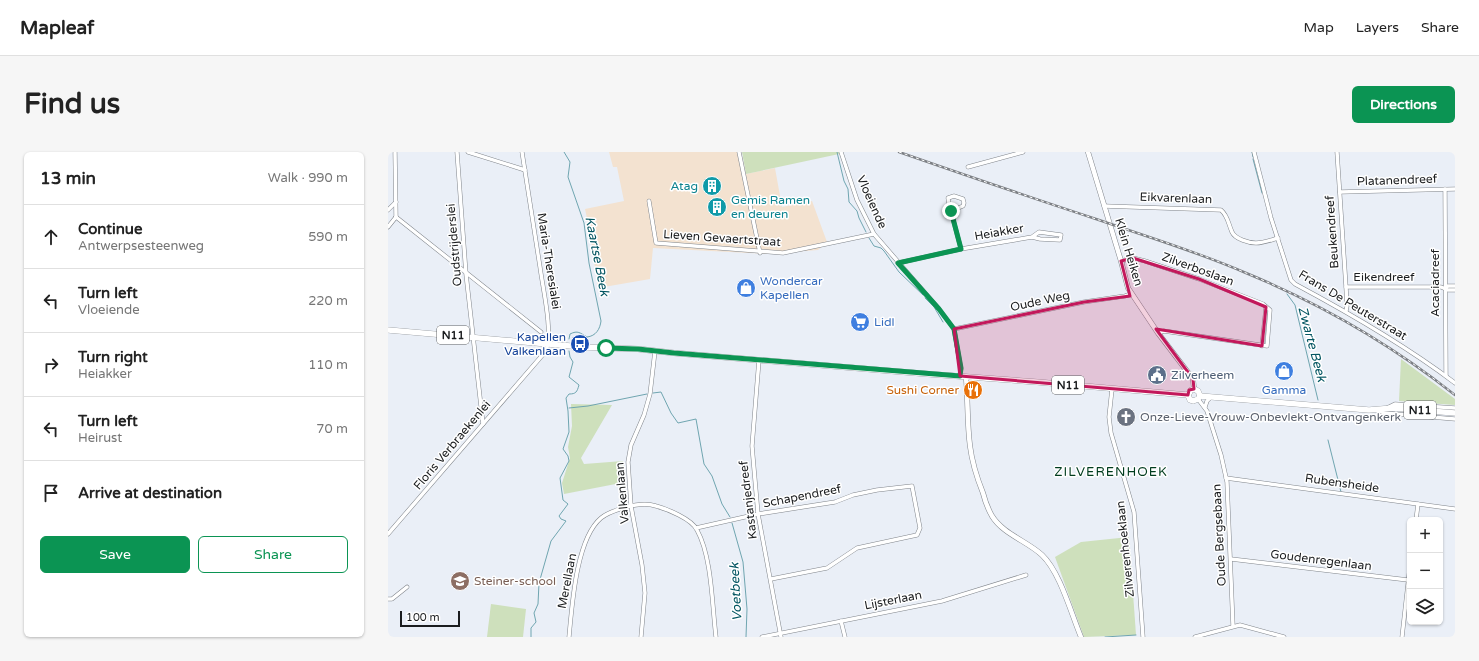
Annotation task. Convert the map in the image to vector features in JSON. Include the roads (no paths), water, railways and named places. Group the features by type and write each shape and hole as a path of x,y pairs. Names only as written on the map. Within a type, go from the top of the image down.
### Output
{"main road":[{"name":"N11","path":"388,330 570,346 655,351 1188,395 1192,401 1199,398 1211,397 1376,410 1393,408 1455,413"},
{"path":"1188,395 1194,389 1198,391 1199,398"}],"street":[{"path":"388,227 396,217 396,152"},
{"name":"Oudstrijderslei","path":"456,152 466,274 483,424"},
{"path":"468,152 524,170"},
{"name":"Maria-Theresialei","path":"522,152 549,333 548,343"},
{"path":"739,152 760,252"},
{"name":"Vloeiende","path":"841,152 857,200 874,234 939,309 954,329 963,377"},
{"path":"968,167 1023,152"},
{"name":"Klein Heiken","path":"1088,152 1121,261 1125,281 1131,294 1158,333 1193,379 1194,389"},
{"name":"Frans De Peuterstraat","path":"1254,152 1291,280 1295,284 1346,311 1399,344 1455,383"},
{"name":"Beukendreef","path":"1336,152 1346,286 1346,311"},
{"name":"Acaciadreef","path":"1445,189 1446,376"},
{"name":"Platanendreef","path":"1340,192 1455,189"},
{"path":"951,211 963,206 963,199 954,196 948,198 951,211 961,249"},
{"path":"388,210 396,202"},
{"name":"Lieven Gevaertstraat","path":"649,202 656,243 783,253 874,234"},
{"name":"Eikvarenlaan","path":"1104,206 1221,210 1226,214 1232,234 1236,237 1257,243 1278,238"},
{"path":"396,217 540,332"},
{"name":"Heiakker","path":"898,263 961,249 1032,237 1040,232 1061,235 1060,240 1032,237"},
{"name":"Zilverboslaan","path":"1121,261 1133,258 1145,260 1206,282 1266,307 1262,346 1164,331 1158,333"},
{"name":"Eikendreef","path":"1346,286 1441,287 1448,290 1455,290"},
{"name":"Eikendreef","path":"1445,288 1448,286 1455,286"},
{"name":"Oude Weg","path":"954,329 1084,302 1131,294"},
{"name":"Floris Verbraekenlei","path":"388,534 546,351 548,343"},
{"name":"Valkenlaan","path":"641,637 644,586 642,565 631,506 628,462 631,445 644,415 650,394 655,351"},
{"name":"Kastanjedreef","path":"759,360 754,406 752,446 758,514 781,635"},
{"path":"963,377 970,447 975,471 985,501 992,516 1001,526 1034,549 1050,566 1057,577 1080,637"},
{"name":"Zilverenhoeklaan","path":"1112,389 1109,417 1111,433 1134,512 1143,637"},
{"path":"1206,407 1207,401 1211,397"},
{"name":"Oude Bergsebaan","path":"1199,398 1206,407 1221,455 1226,478 1233,626"},
{"path":"1386,409 1395,404 1455,408"},
{"path":"1376,410 1384,413 1455,419"},
{"name":"Rubensheide","path":"1226,478 1455,509"},
{"name":"Schapendreef","path":"696,528 758,514 835,502 877,490 912,486 920,528 917,535 857,548 827,568 771,579"},
{"path":"1416,517 1418,504"},
{"name":"Merellaan","path":"569,637 573,598 580,560 588,535 600,519 613,511 631,506 653,505 674,512 696,528"},
{"path":"696,528 701,538 709,567 716,637"},
{"name":"Goudenregenlaan","path":"1231,560 1407,580"},
{"name":"Lijsterlaan","path":"762,637 781,635 841,621 942,601 1026,575"},
{"path":"388,599 392,599 407,587"},
{"path":"1402,637 1407,589"},
{"path":"841,621 845,637"},
{"path":"1195,637 1240,625 1284,637"}],"waterway":[{"name":"Kaartse Beek","path":"564,152 570,162 568,177 584,223 589,263 601,321 600,327 595,334 587,337 579,332 575,332 570,334 569,339"},
{"name":"Vloeiende","path":"837,152 844,181 848,189 849,202 857,211 866,232"},
{"name":"Zwarte Beek","path":"1252,152 1253,157"},
{"name":"Zwarte Beek","path":"1253,159 1262,193"},
{"name":"Vloeiende","path":"869,238 874,246 881,248 884,251 899,272 923,295"},
{"name":"Zwarte Beek","path":"1287,294 1295,305 1318,400"},
{"name":"Vloeiende","path":"925,298 934,307 943,322"},
{"name":"Kaartse Beek","path":"531,637 531,628 536,622 534,613 538,604 539,583 551,541 566,521 561,519 559,516 568,504 563,500 560,478 569,461 568,456 563,449 569,432 566,398 569,394 576,392 579,385 569,377 573,362 569,351"},
{"name":"Voetbeek","path":"653,393 661,392 671,413 678,423 696,419 704,464 712,476 722,504 730,517"},
{"name":"Voetbeek","path":"569,408 588,406 647,394"},
{"name":"Zwarte Beek","path":"1328,440 1341,492"},
{"name":"Voetbeek","path":"732,523 743,562 747,609 746,637"},
{"path":"1105,637 1136,635"}],"railway":[{"path":"899,152 1191,251 1274,285 1355,327 1406,359 1455,395"}],"place":[{"name":"Atag","path":"712,186"},
{"name":"Gemis Ramen en deuren","path":"717,207"},
{"name":"Wondercar Kapellen","path":"746,288"},
{"name":"Lidl","path":"860,322"},
{"name":"Kapellen Valkenlaan","path":"580,344"},
{"name":"Gamma","path":"1284,371"},
{"name":"Zilverheem","path":"1157,375"},
{"name":"Sushi Corner","path":"973,390"},
{"name":"Onze-Lieve-Vrouw-Onbevlekt-Ontvangenkerk","path":"1126,417"},
{"name":"Steiner-school","path":"460,581"}],"district":[{"name":"ZILVERENHOEK","path":"1111,471"}]}
